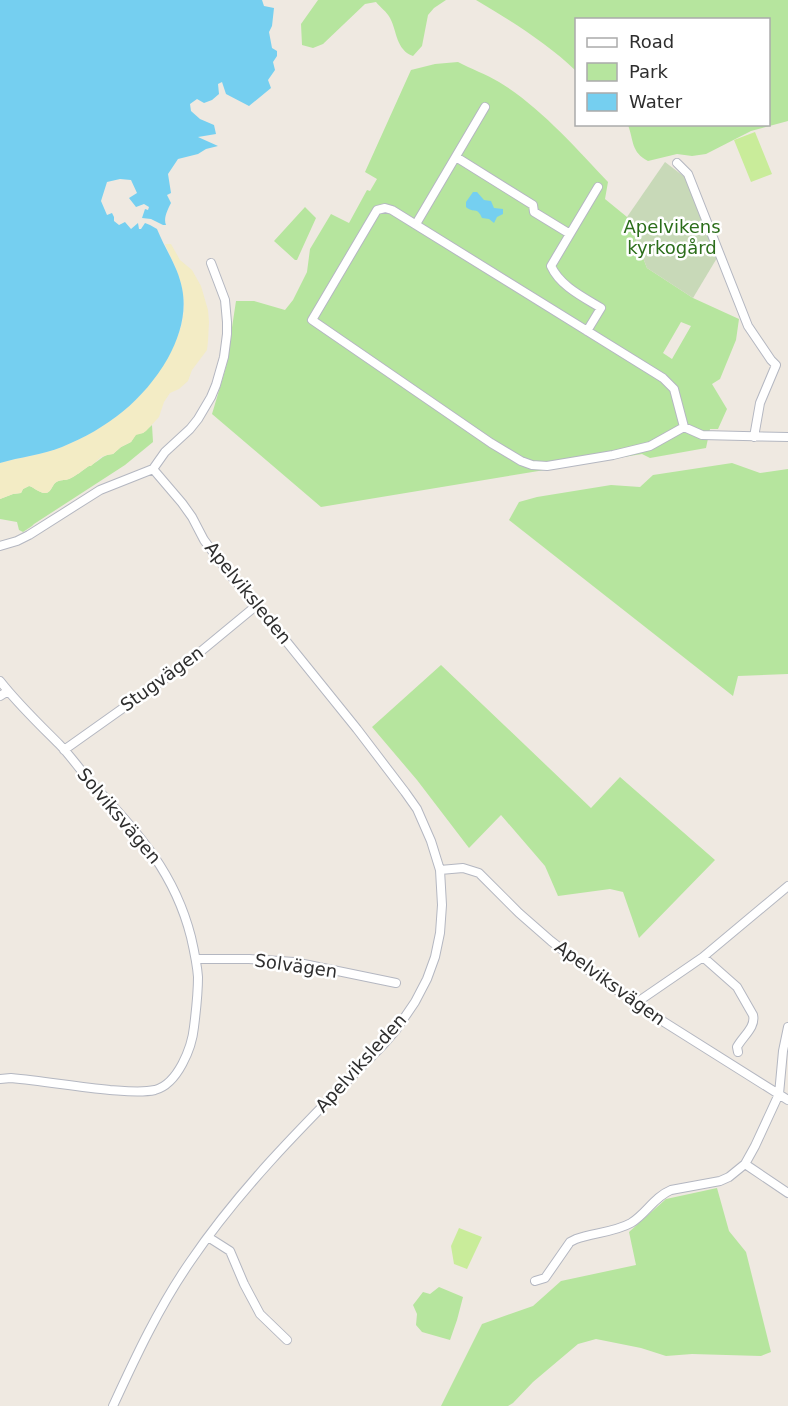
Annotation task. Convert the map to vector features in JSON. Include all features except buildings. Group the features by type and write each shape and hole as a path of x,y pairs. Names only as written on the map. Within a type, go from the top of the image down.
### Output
{"street":[{"path":"416,224 485,107"},
{"path":"456,157 533,206 534,212 570,234"},
{"path":"677,163 688,174 748,326 776,365 760,403 754,437"},
{"path":"587,331 601,308 560,280 551,266 598,187"},
{"path":"385,208 392,210 663,378 674,389 684,427 650,446 547,466 532,465 521,461 491,442 312,320 377,210 385,208"},
{"path":"0,546 28,535 100,490 153,469 165,452 198,419 211,397 220,372 228,322 225,300 211,263"},
{"path":"684,427 702,435 788,437"},
{"name":"Apelviksleden","path":"113,1406 146,1335 172,1289 228,1210 270,1162 383,1045 415,1002 429,974 440,933 442,905 440,870 432,841 417,809 357,729 230,575 204,540 187,510 153,469"},
{"name":"Stugvägen","path":"64,750 188,662 257,605"},
{"name":"Solviksvägen","path":"0,681 4,693 64,750 159,862 184,913 196,959 198,978 191,1045 175,1074 163,1087 151,1091 137,1091 99,1089 11,1078 0,1079"},
{"name":"Apelviksvägen","path":"440,870 463,868 478,873 519,913 592,973 636,1004 788,1100"},
{"path":"636,1004 703,957 788,886"},
{"path":"703,957 737,987 753,1015 753,1024 737,1047 738,1052"},
{"name":"Solvägen","path":"196,959 294,962 396,982"},
{"path":"535,1281 545,1278 570,1242 633,1222 664,1192 720,1181 738,1171 755,1146 778,1094 788,1027"},
{"path":"744,1164 788,1192"},
{"path":"208,1237 230,1251 260,1314 287,1341"}],"green space":[{"path":"318,0 446,0 428,15 422,46 413,56 400,45 390,18 376,2 365,4 323,44 313,48 302,45 301,24"},
{"path":"476,0 788,0 788,121 770,126 770,18 575,18 575,70 515,24"},
{"path":"458,62 489,76 528,103 557,128 608,182 605,199 627,217 647,268 693,298 739,319 736,340 720,379 712,384 727,409 718,429 710,429 706,448 650,458 642,454 321,507 212,414 226,367 236,301 254,301 285,310 293,300 307,272 310,249 331,214 349,223 367,190 370,191 377,179 365,172 411,70 435,64","holes":["681,322 691,326 672,359 663,353"]},
{"path":"628,126 770,126 751,131 706,154 692,156 677,154 648,161 639,154 634,146"},
{"path":"755,132 772,174 751,182 734,140"},
{"name":"Apelvikens kyrkogård","path":"665,162 686,178 717,258 693,298 647,268 627,217"},
{"path":"305,207 316,218 295,260 274,241"},
{"path":"152,425 153,442 125,465 23,532 19,530 17,522 0,519 0,499 21,493 29,486 44,493 48,492 55,483 72,478 103,457 113,454 131,442 136,434 143,433"},
{"path":"732,463 760,473 788,469 788,674 738,676 733,696 509,520 519,502 537,497 611,485 640,487 653,475"},
{"path":"441,665 591,808 620,777 715,860 639,938 623,892 610,889 558,896 545,866 501,815 469,848 417,780 372,727"},
{"path":"717,1188 729,1231 746,1252 771,1352 761,1356 692,1354 666,1356 641,1348 596,1339 578,1344 508,1406 441,1406 482,1324 533,1306 561,1281 636,1265 629,1232 666,1199"},
{"path":"459,1228 482,1237 467,1269 454,1264 451,1246"},
{"path":"439,1287 463,1297 450,1340 422,1332 416,1325 417,1314 413,1305 423,1292 430,1294"}],"sand":[{"path":"165,244 171,244 180,260 192,270 201,286 208,310 207,350 192,370 188,381 170,393 159,417 146,431 136,435 131,442 113,454 101,457 72,478 55,483 48,492 44,493 29,486 21,493 0,499 0,463 54,450 94,431 136,400 158,373 177,338 184,312 184,297 180,281"}],"water":[{"path":"0,0 262,0 264,6 274,8 269,32 272,48 277,51 277,56 273,62 275,70 268,80 271,88 249,106 226,94 222,82 218,84 219,94 212,100 204,103 197,99 190,104 191,111 200,119 214,125 216,134 198,137 218,146 178,159 168,174 171,193 167,195 171,203 165,217 166,225 142,218 145,209 148,210 149,207 144,204 136,207 129,198 137,193 131,180 120,179 107,182 101,201 107,215 112,213 114,221 119,225 125,222 131,229 138,223 141,229 145,223 157,229 180,280 184,306 179,333 168,358 158,373 123,412 94,431 54,450 0,463"},
{"path":"473,192 477,192 484,200 491,201 494,208 503,209 503,214 497,217 494,223 482,218 477,211 466,207 466,202"}]}
